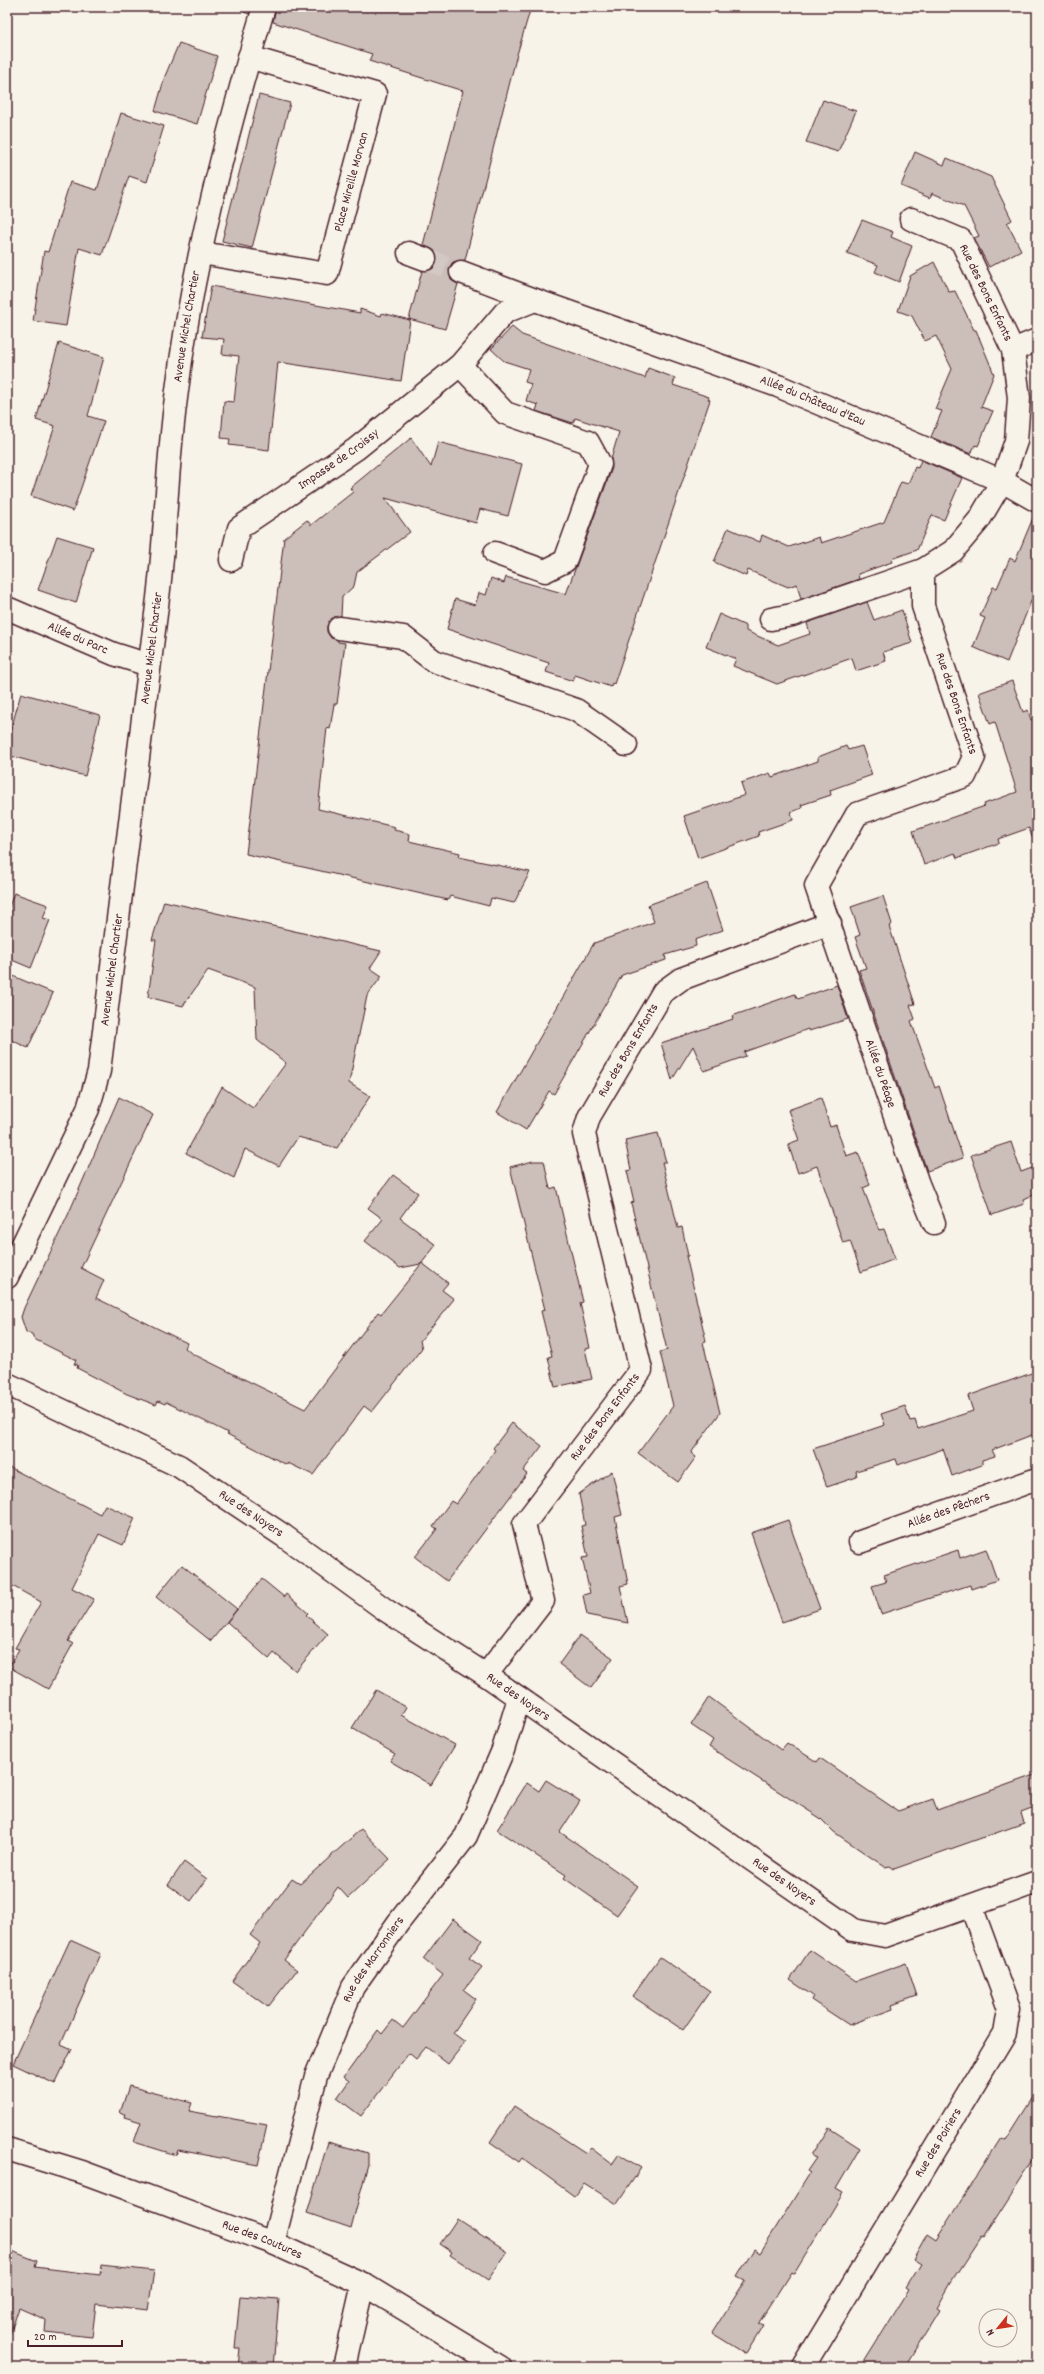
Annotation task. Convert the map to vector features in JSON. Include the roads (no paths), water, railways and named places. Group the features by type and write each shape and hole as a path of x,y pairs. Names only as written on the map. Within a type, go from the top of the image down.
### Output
{"street":[{"name":"Avenue Michel Chartier","path":"7,1277 88,1109 99,1071 135,803 158,594 176,397 189,309 216,178 264,7"},
{"name":"Place Mireille Morvan","path":"201,253 327,274 375,94 249,57"},
{"name":"Rue des Bons Enfants","path":"771,619 792,614 923,570 952,551 980,520 1002,481 1016,441 1019,398 1013,350 961,240 911,219"},
{"path":"461,272 535,300"},
{"name":"Allée du Château d'Eau","path":"535,300 778,386 1002,481 1037,501"},
{"name":"Impasse de Croissy","path":"231,560 239,528 356,449 460,365 505,312 535,300"},
{"name":"Rue des Bons Enfants","path":"1013,350 1037,340"},
{"path":"460,365 505,413 588,442 600,464 565,561 545,571 495,554"},
{"name":"Rue des Bons Enfants","path":"486,1675 543,1601 524,1524 641,1370 584,1134 589,1116 663,992 681,979 830,923 816,886 857,814 965,776 974,757 923,606 923,570"},
{"name":"Allée du Parc","path":"7,608 114,654 149,665"},
{"path":"339,628 403,637 434,661 576,710 626,745"},
{"name":"Allée du Péage","path":"830,923 918,1184 934,1223"},
{"name":"Rue des Noyers","path":"7,1384 179,1466 284,1536 387,1611 486,1675 854,1930 884,1936 1037,1882"},
{"name":"Allée des Pêchers","path":"860,1542 1037,1479"},
{"name":"Rue des Marronniers","path":"273,2243 316,2076 353,1987 398,1922 466,1836 502,1750 519,1698"},
{"name":"Rue des Poiriers","path":"802,2367 1005,2033 1009,2009 971,1906"},
{"name":"Rue des Coutures","path":"7,2149 82,2172 273,2243 363,2284 500,2367"},
{"path":"344,2367 363,2284"}],"tunnel":[{"path":"425,259 461,272"}]}
